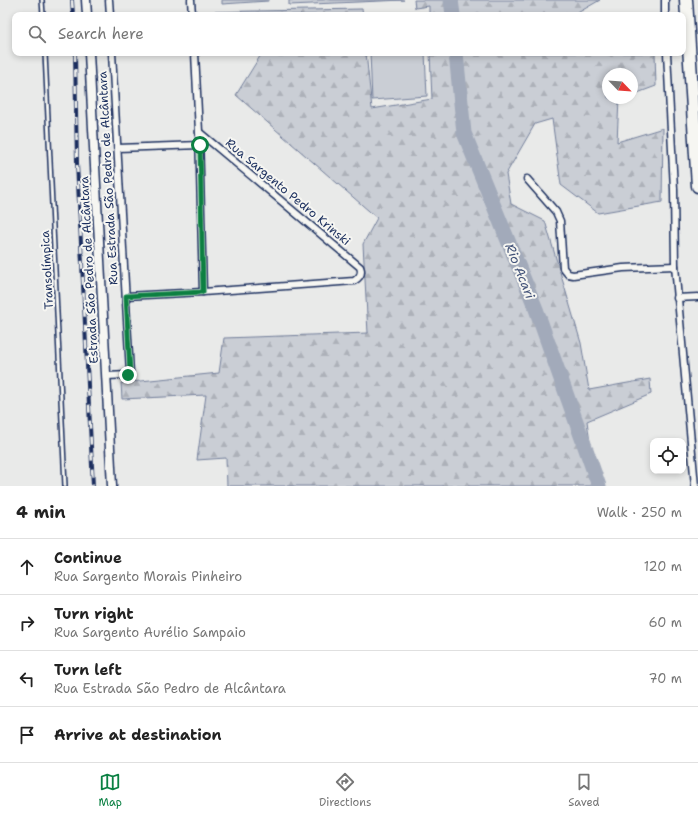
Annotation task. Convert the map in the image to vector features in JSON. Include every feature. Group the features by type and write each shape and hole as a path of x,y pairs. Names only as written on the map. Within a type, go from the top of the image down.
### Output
{"highway":[{"path":"686,0 698,186"}],"street":[{"path":"86,0 87,12"},
{"path":"109,0 110,12"},
{"path":"192,0 192,12"},
{"path":"665,0 665,12"},
{"name":"Estrada São Pedro de Alcântara","path":"89,56 112,486"},
{"name":"Rua Estrada São Pedro de Alcântara","path":"107,376 128,375 130,373 112,56"},
{"path":"126,296 203,292 200,132 195,56"},
{"path":"667,56 674,189 677,298 695,486"},
{"name":"Rua Sargento Pedro Krinski","path":"200,132 360,268 361,271 361,275 354,282 203,292"},
{"path":"118,148 200,145"},
{"path":"527,178 556,212 560,221 563,268 568,274 573,275 623,268 675,266"},
{"path":"677,298 698,296"}],"lane":[{"path":"42,0 43,12"},
{"name":"Transolímpica","path":"45,56 65,486"}],"green space":[{"path":"222,0 268,0 268,1 222,4"},
{"path":"289,0 404,0 289,5"},
{"path":"414,0 600,0 579,12 429,12 429,6 415,8"},
{"path":"362,9 362,12 203,12"},
{"path":"260,56 366,56 372,109 432,99 430,56 655,56 656,86 638,93 638,68 602,68 602,104 619,104 617,142 663,128 662,202 598,213 561,185 552,119 535,124 506,174 511,204 545,221 581,343 589,390 650,379 651,394 587,421 596,486 227,486 226,458 197,460 206,395 122,399 121,383 219,373 224,338 368,333 363,244 377,218 236,95"},
{"path":"370,56 425,56 427,96 372,100"}],"waterway":[{"name":"Rio Acari","path":"451,0 453,12"},
{"name":"Rio Acari","path":"456,56 464,133 536,309 599,486"}],"railway":[{"path":"72,0 73,12"},
{"path":"75,56 77,163 93,486"}],"route":[{"path":"128,375 130,373 126,296 203,292 200,145"}]}
